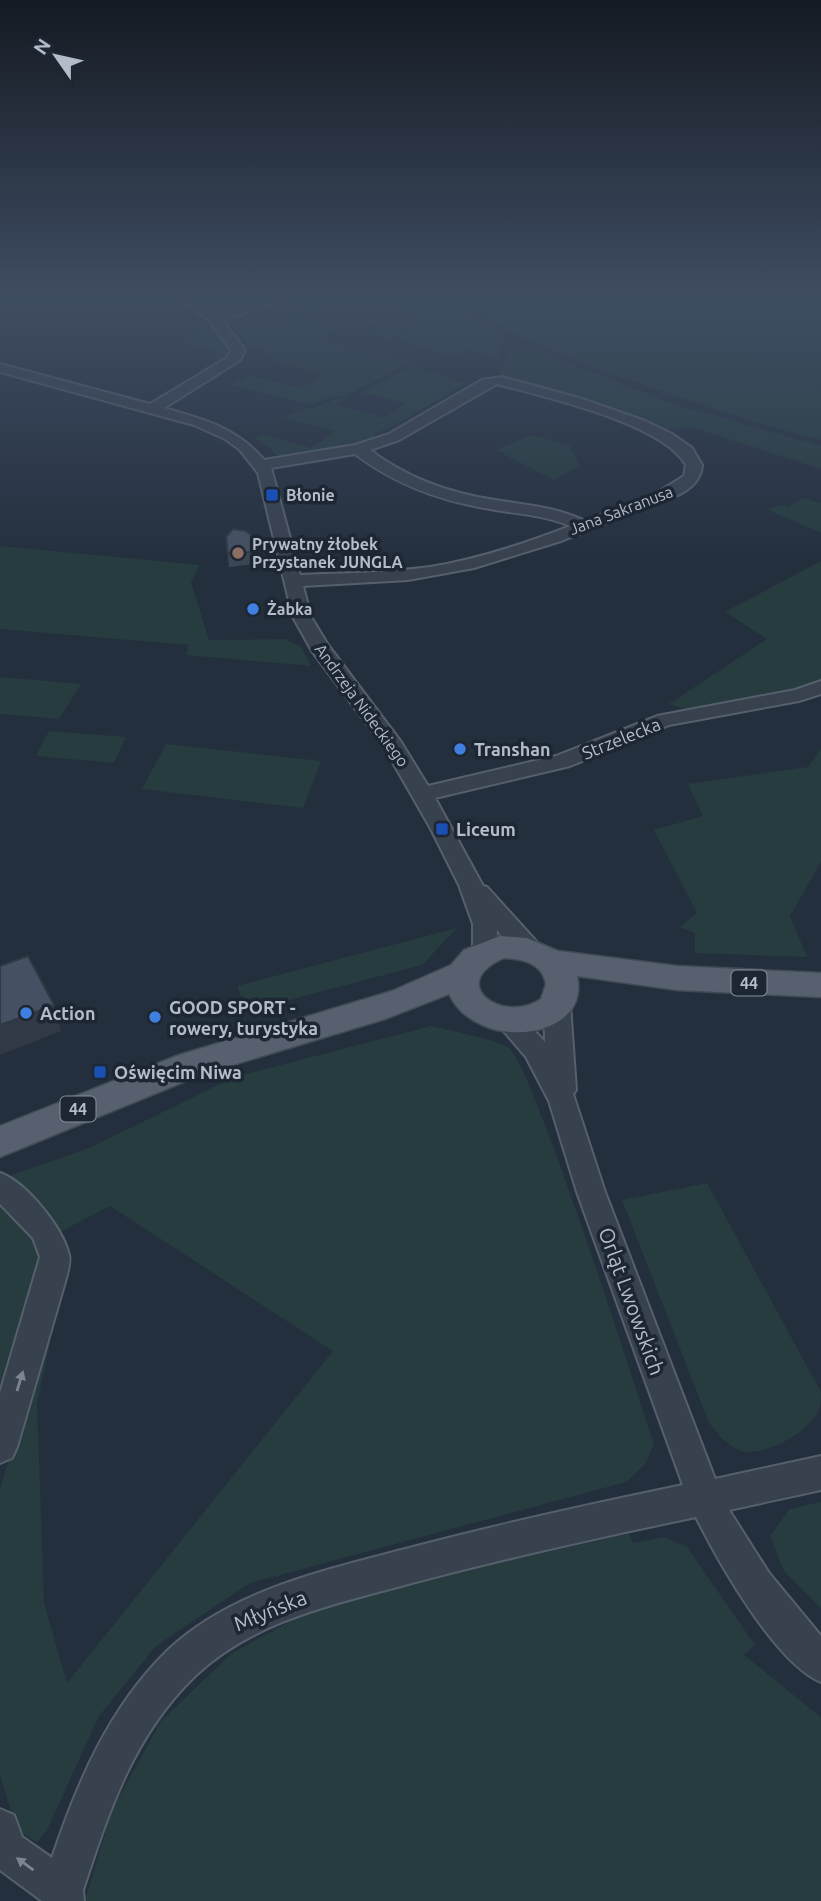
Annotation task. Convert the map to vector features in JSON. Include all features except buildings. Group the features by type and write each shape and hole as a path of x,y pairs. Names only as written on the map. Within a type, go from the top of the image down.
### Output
{"main road":[{"name":"44","path":"0,1142 156,1077 221,1054 349,1020 418,994 500,947 677,978 821,985"},
{"path":"542,956 559,971 560,998"},
{"path":"473,1007 464,997 460,985 474,962"},
{"name":"44","path":"349,1020 425,1009 473,1007 496,1019 509,1021 537,1018 560,998 602,983 677,978"}],"street":[{"path":"58,384 218,430 245,447 262,465 358,449 383,469 419,488 467,500 537,510 583,526"},
{"path":"152,409 194,384"},
{"name":"Jana Sakranusa","path":"358,449 394,437 490,384"},
{"name":"Jana Sakranusa","path":"291,581 387,578 448,569 497,557 677,489 691,478 694,466 691,457 680,445 660,433 592,407 510,384"},
{"name":"Andrzeja Nideckiego","path":"262,465 268,479 291,581 310,633 394,746 423,794 471,885 485,923 474,962"},
{"name":"Strzelecka","path":"423,794 563,761 664,720 799,695 821,687"},
{"name":"Andrzeja Nideckiego","path":"471,885 517,937 542,956"},
{"name":"Orląt Lwowskich","path":"560,998 556,1022 563,1101"},
{"name":"Orląt Lwowskich","path":"509,1021 536,1050 563,1101 591,1192 705,1498 723,1535 778,1618 821,1663"},
{"path":"0,1185 45,1231 55,1257 50,1282 0,1447"},
{"path":"705,1498 821,1473"},
{"name":"Młyńska","path":"0,1829 5,1849 62,1896 104,1774 152,1699 180,1664 214,1634 252,1614 289,1600 431,1560 621,1514 705,1498"}],"green space":[{"path":"283,384 299,388 306,384 370,384 343,397 333,396 311,405 231,385"},
{"path":"377,384 465,384 373,435 379,438 278,458 270,448 254,438 261,434 311,448 335,431 284,418 337,398 344,400 336,405 384,418 406,403 361,392"},
{"path":"524,384 621,384 674,404 821,446 821,469 692,427 663,430"},
{"path":"641,384 821,384 821,440 779,429"},
{"path":"532,435 569,445 580,466 554,480 496,450"},
{"path":"803,498 821,503 821,533 768,510 778,505 788,507"},
{"path":"0,546 200,565 191,582 209,640 285,639 301,647 311,666 186,655 189,645 0,629"},
{"path":"821,561 821,679 801,689 691,711 669,704 767,639 725,612"},
{"path":"0,677 81,684 59,719 0,714"},
{"path":"49,731 126,737 114,763 36,756"},
{"path":"166,744 321,761 303,808 142,789"},
{"path":"821,749 821,862 790,916 807,957 695,953 695,933 680,927 697,913 654,830 703,816 688,784 808,767"},
{"path":"457,928 422,965 247,1011 237,986"},
{"path":"431,1026 502,1044 508,1047 520,1066 560,1166 654,1444 645,1464 626,1482 250,1583 156,1646 99,1716 47,1830 37,1842 17,1830 0,1775 0,1490 42,1346 50,1343 37,1403 44,1603 67,1683 333,1351 110,1206 56,1234 6,1177 89,1148 235,1077"},
{"path":"707,1183 821,1392 820,1408 807,1425 787,1440 763,1450 752,1452 737,1449 724,1440 709,1423 622,1200"},
{"path":"0,1200 34,1239 44,1271 0,1403"},
{"path":"821,1502 821,1608 784,1571 770,1536 790,1509"},
{"path":"629,1534 633,1543 664,1537 687,1547 755,1645 744,1655 821,1717 821,1901 85,1901 112,1810 161,1721 232,1653 302,1615 390,1587"}],"place":[{"name":"Błonie","path":"272,495"},
{"name":"Prywatny żłobek Przystanek JUNGLA","path":"238,553"},
{"name":"Żabka","path":"253,609"},
{"name":"Transhan","path":"460,749"},
{"name":"Liceum","path":"442,829"},
{"name":"Action","path":"26,1013"},
{"name":"GOOD SPORT - rowery, turystyka","path":"155,1017"},
{"name":"Oświęcim Niwa","path":"100,1072"}]}
